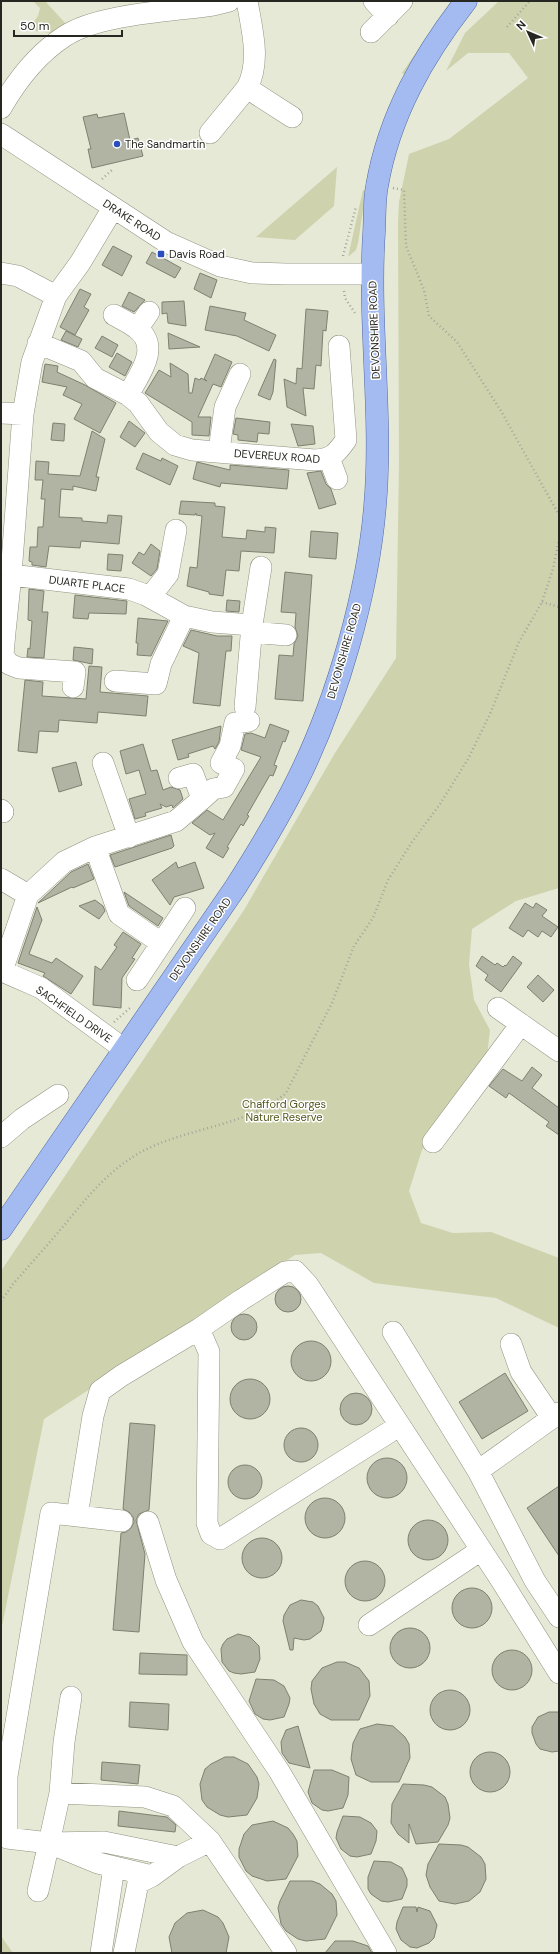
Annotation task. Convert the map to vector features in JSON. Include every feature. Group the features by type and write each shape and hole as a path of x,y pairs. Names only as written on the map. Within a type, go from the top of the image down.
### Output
{"main road":[{"name":"DEVONSHIRE ROAD","path":"1,1229 235,888 269,834 300,776 327,708 351,633 368,557 375,507 378,439 371,274 377,187 395,120 422,62 466,1"}],"street":[{"path":"1,108 15,84 41,55 66,36 86,26 142,8 213,5 229,1"},
{"path":"210,134 252,80 256,51 248,1"},
{"path":"374,1 388,16"},
{"path":"371,32 402,1"},
{"path":"247,88 292,117"},
{"name":"DRAKE ROAD","path":"1,134 166,242 220,266 252,273 371,274"},
{"path":"74,687 75,672 19,668 9,664 3,655 3,632 11,575 8,512 32,362 38,343 56,296 80,263 113,208"},
{"path":"1,273 18,276 56,296"},
{"path":"114,315 144,320 148,357 128,395"},
{"name":"DEVEREUX ROAD","path":"38,343 81,361 96,378 128,395 138,403 159,432 175,445 192,450 315,460 329,458 338,452 346,440 335,401 340,346"},
{"path":"219,451 224,407 240,374"},
{"path":"1,413 23,414"},
{"path":"329,458 337,480"},
{"path":"150,597 168,574 176,530"},
{"path":"251,628 261,567"},
{"name":"DUARTE PLACE","path":"11,575 129,589 150,597 184,616 286,636"},
{"path":"115,681 156,684 161,664 184,616"},
{"name":"SACHFIELD DRIVE","path":"124,1049 41,988 1,971 28,895 64,862 95,847 176,821 213,789 224,787 234,769 221,763 230,746 235,723 247,714 251,628"},
{"path":"103,763 129,837"},
{"path":"180,778 194,774 202,799"},
{"path":"95,847 119,914 161,944"},
{"path":"1,879 28,895"},
{"path":"137,980 185,908"},
{"path":"498,1008 559,1051"},
{"path":"433,1142 521,1024"},
{"path":"1,1137 22,1119 58,1094"},
{"path":"77,1516 93,1416 100,1391 121,1376 199,1329 240,1300 285,1272 295,1271 308,1284 559,1673"},
{"path":"199,1329 209,1352 207,1524 211,1534 220,1539 399,1426"},
{"path":"393,1332 478,1471 535,1581 559,1617"},
{"path":"478,1471 555,1416 521,1372 511,1344"},
{"path":"122,1521 51,1513 7,1776 7,1838 49,1843 104,1842 178,1857"},
{"path":"148,1522 166,1580 193,1642 279,1771 386,1953"},
{"path":"369,1625 481,1550"},
{"path":"38,1890 60,1792 64,1742 71,1697"},
{"path":"60,1792 145,1797 173,1806 210,1841 286,1953"},
{"path":"124,1953 138,1883 152,1876 178,1857 210,1841"},
{"path":"49,1843 98,1863 152,1876"},
{"path":"101,1953 114,1867"}],"path":[{"path":"507,28 530,1"},
{"path":"102,179 112,170"},
{"path":"397,189 404,190 406,246 424,290 429,316 461,349 501,411 559,515"},
{"path":"345,298 356,316"},
{"path":"1,1301 13,1284 96,1186 121,1165 142,1152 174,1138 245,1115 275,1103 286,1093 332,1003 354,946 372,918 388,880 412,842 440,804 468,759 490,714 519,642 542,602 553,569 559,539"},
{"path":"542,602 559,607"},
{"path":"112,1024 133,1004"}],"green space":[{"path":"33,1 45,1 66,24 51,33 36,31 32,24 38,16 40,8"},
{"path":"451,1 454,1 405,75 402,73"},
{"name":"Chafford Gorges Nature Reserve","path":"499,1 559,1 559,888 516,901 472,929 469,964 474,1000 490,1030 487,1056 422,1150 409,1191 421,1223 453,1233 491,1232 559,1258 559,1328 496,1298 374,1283 321,1253 295,1255 44,1419 1,1631 1,1271 244,910 335,753 396,658 399,463 399,202 409,154 449,139 528,78 509,53 468,53 446,71 465,33"},
{"path":"337,167 334,206 295,240 256,237"},
{"path":"363,190 366,191 358,243 356,250 348,257"},
{"path":"1,1936 13,1953 1,1953"}],"building":[{"name":"The Sandmartin","path":"124,113 130,140 138,138 143,156 92,168 88,149 91,149 83,117 97,114 98,118"},
{"path":"113,246 132,256 122,276 102,265"},
{"path":"152,252 181,268 175,278 146,263"},
{"path":"200,273 217,280 211,298 194,289"},
{"path":"80,289 91,294 84,307 89,310 75,335 60,327"},
{"path":"129,292 145,300 134,312 122,306"},
{"path":"184,301 186,326 168,323 167,313 162,314 162,302"},
{"path":"210,306 246,313 244,320 276,335 269,351 237,336 205,330"},
{"path":"306,309 328,311 326,331 323,330 321,366 316,365 314,389 303,388 306,416 287,407 284,379 296,384 297,368 302,369"},
{"path":"66,331 82,339 78,347 61,340"},
{"path":"168,333 200,347 169,349"},
{"path":"102,336 118,345 112,357 95,348"},
{"path":"117,353 132,362 125,376 109,367"},
{"path":"215,354 232,362 221,387 213,384 198,417 211,417 209,436 192,435 192,422 145,393 159,370 171,377 170,363 188,374 189,393 192,393 195,378 200,380 201,378 207,381 204,379"},
{"path":"274,359 276,360 273,392 270,400 258,395"},
{"path":"45,364 58,366 57,372 85,385 116,403 100,433 74,419 82,404 63,395 67,387 42,382"},
{"path":"236,418 270,422 269,434 258,433 257,442 238,440 238,435 233,434"},
{"path":"129,421 145,433 135,447 120,437"},
{"path":"53,423 65,424 64,441 51,440"},
{"path":"291,424 313,426 315,444 298,446"},
{"path":"92,431 105,439 96,477 99,477 96,491 73,486 73,490 61,489 59,517 82,518 82,521 107,523 108,515 122,516 119,544 81,541 80,548 49,546 46,567 32,565 32,562 29,561 30,547 37,547 38,527 43,527 45,499 41,499 43,480 35,480 36,461 49,462 48,474 80,476"},
{"path":"143,453 161,461 162,458 178,466 170,485 136,469"},
{"path":"197,462 230,470 230,465 289,470 287,489 221,483 220,487 193,479"},
{"path":"321,471 326,484 331,489 336,504 319,509 307,473"},
{"path":"181,501 215,503 215,506 225,507 222,537 246,539 247,530 265,532 265,527 276,528 274,553 241,551 239,571 226,570 223,596 209,594 209,592 187,586 190,567 197,568 202,516 196,515 196,513 195,515 179,514"},
{"path":"311,531 338,533 336,559 309,557"},
{"path":"151,544 160,551 157,569 151,576 132,563 139,552 144,555"},
{"path":"108,554 123,555 121,571 107,570"},
{"path":"285,572 312,575 303,701 275,699 279,655 293,656 294,644 298,636 295,627 296,613 281,612"},
{"path":"29,589 44,591 42,612 48,612 44,658 27,657 28,648 30,649 32,621 28,620"},
{"path":"75,595 127,601 126,614 89,613 88,619 73,618"},
{"path":"227,600 240,601 239,612 226,611"},
{"path":"138,618 168,621 151,656 137,655 138,643 136,643"},
{"path":"191,630 217,636 232,636 231,651 226,651 220,706 193,703 199,653 183,646"},
{"path":"74,647 93,649 92,664 73,660"},
{"path":"89,666 102,667 100,692 148,696 146,716 98,712 97,723 59,720 58,732 39,731 37,753 18,751 25,680 43,682 42,696 86,699"},
{"path":"270,724 289,731 285,742 283,741 274,765 277,766 273,776 270,775 247,815 249,816 243,826 241,824 227,847 229,848 223,858 206,848 215,833 210,835 192,823 207,810 223,820 261,757 241,750 245,734 251,733 265,738"},
{"path":"221,726 219,742 215,749 213,746 188,754 189,757 178,760 172,740"},
{"path":"143,744 151,771 157,770 163,790 171,787 180,790 183,799 173,808 172,805 166,807 160,804 162,808 145,813 146,816 135,819 129,799 146,794 139,770 126,774 120,751"},
{"path":"76,762 82,785 59,792 52,768"},
{"path":"171,835 174,846 172,848 115,867 110,855"},
{"path":"176,862 178,868 195,862 204,888 174,897 170,905 152,880"},
{"path":"88,864 94,879 73,888 72,887 38,903 71,872"},
{"path":"124,892 163,918 158,926 129,906"},
{"path":"95,900 103,906 105,911 99,919 79,906"},
{"path":"525,903 533,908 536,903 547,910 542,916 558,927 551,937 542,931 538,937 528,930 523,937 509,928"},
{"path":"37,907 42,920 29,954 52,963 56,958 83,976 71,994 43,976 45,973 18,963"},
{"path":"123,932 141,944 132,958 135,959 122,978 121,1008 93,1005 95,966 101,970 117,947 114,945"},
{"path":"482,956 495,965 497,963 503,967 505,965 506,966 513,956 522,963 501,992 485,980 488,975 476,966"},
{"path":"538,975 554,990 543,1002 527,987"},
{"path":"532,1067 542,1075 532,1088 559,1108 559,1135 546,1126 549,1122 509,1093 506,1098 489,1086 503,1069 522,1081"},
{"path":"288,1286 297,1290 301,1299 297,1308 288,1312 279,1308 275,1299 279,1290"},
{"path":"244,1314 253,1318 257,1327 253,1336 244,1340 235,1336 231,1327 235,1318"},
{"path":"315,1341 322,1344 328,1350 331,1361 330,1369 322,1378 315,1381 307,1381 300,1378 292,1369 291,1357 294,1350 303,1342"},
{"path":"505,1373 528,1411 482,1439 459,1402"},
{"path":"254,1379 261,1382 267,1388 270,1399 269,1407 261,1416 254,1419 246,1419 239,1416 231,1407 230,1395 233,1388 242,1380"},
{"path":"353,1393 359,1393 368,1397 372,1409 368,1421 359,1425 353,1425 344,1421 340,1412 340,1406 344,1397"},
{"path":"130,1423 155,1425 149,1510 139,1514 136,1520 145,1554 139,1632 113,1630 121,1533 126,1532 131,1528 134,1522 133,1517 129,1512 123,1509"},
{"path":"301,1428 313,1433 318,1445 313,1457 301,1462 289,1457 284,1445 289,1433"},
{"path":"391,1458 398,1461 404,1467 407,1478 406,1486 398,1495 391,1498 383,1498 376,1495 368,1486 367,1474 370,1467 379,1459"},
{"path":"245,1465 257,1470 262,1482 257,1494 245,1499 233,1494 228,1482 233,1470"},
{"path":"559,1486 559,1556 527,1508"},
{"path":"329,1498 336,1501 342,1507 345,1518 344,1526 336,1535 329,1538 321,1538 314,1535 306,1526 305,1514 308,1507 317,1499"},
{"path":"432,1520 439,1523 445,1529 448,1540 447,1548 439,1557 432,1560 424,1560 417,1557 409,1548 408,1536 411,1529 420,1521"},
{"path":"266,1538 273,1541 279,1547 282,1558 281,1566 273,1575 266,1578 258,1578 251,1575 243,1566 242,1554 245,1547 254,1539"},
{"path":"369,1561 376,1564 382,1570 385,1581 384,1589 376,1598 369,1601 361,1601 354,1598 346,1589 345,1577 348,1570 357,1562"},
{"path":"476,1588 483,1591 489,1597 492,1608 491,1616 483,1625 476,1628 468,1628 461,1625 453,1616 452,1604 455,1597 464,1589"},
{"path":"301,1600 313,1602 318,1606 324,1618 323,1624 321,1631 310,1639 304,1640 294,1638 293,1650 290,1650 283,1621 284,1615 290,1605"},
{"path":"414,1628 421,1631 427,1637 430,1648 429,1656 421,1665 414,1668 406,1668 399,1665 391,1656 390,1644 393,1637 402,1629"},
{"path":"238,1634 250,1637 259,1646 260,1659 255,1672 241,1674 234,1673 229,1671 222,1662 221,1649 223,1644 227,1639"},
{"path":"516,1650 523,1653 529,1659 532,1670 531,1678 523,1687 516,1690 508,1690 501,1687 493,1678 492,1666 495,1659 504,1651"},
{"path":"140,1653 187,1655 187,1675 139,1674"},
{"path":"337,1662 345,1662 359,1668 369,1681 370,1696 359,1720 331,1720 320,1714 314,1704 311,1689 312,1681 322,1668"},
{"path":"256,1679 274,1680 284,1686 290,1698 284,1717 270,1720 263,1719 255,1714 249,1701"},
{"path":"454,1690 461,1693 467,1699 470,1710 469,1718 461,1727 454,1730 446,1730 439,1727 431,1718 430,1706 433,1699 442,1691"},
{"path":"130,1702 169,1704 168,1730 129,1727"},
{"path":"549,1712 559,1712 559,1751 552,1752 540,1749 536,1744 532,1733 532,1727 538,1717"},
{"path":"377,1724 393,1726 405,1737 409,1744 410,1758 399,1782 371,1782 356,1775 351,1759 353,1743 360,1729"},
{"path":"298,1726 310,1768 289,1763 282,1753 281,1742 286,1730"},
{"path":"494,1752 501,1755 507,1761 510,1772 509,1780 501,1789 494,1792 486,1792 479,1789 471,1780 470,1768 473,1761 482,1753"},
{"path":"225,1757 234,1757 248,1764 257,1777 259,1784 257,1798 247,1815 228,1817 220,1815 207,1807 202,1800 200,1784 205,1769 211,1764"},
{"path":"102,1762 140,1765 138,1784 101,1780"},
{"path":"314,1770 332,1770 349,1777 348,1795 343,1808 328,1811 322,1810 312,1803 308,1792"},
{"path":"403,1784 432,1787 445,1797 448,1804 450,1818 448,1825 438,1842 416,1844 409,1824 409,1843 398,1834 391,1823 392,1804"},
{"path":"119,1811 167,1817 176,1825 175,1832 118,1826"},
{"path":"343,1816 360,1817 371,1823 377,1831 376,1841 371,1854 357,1857 350,1856 341,1849 336,1838"},
{"path":"273,1821 288,1828 293,1834 297,1841 298,1856 286,1879 267,1881 252,1876 246,1871 239,1857 239,1849 244,1834 252,1825"},
{"path":"439,1844 461,1845 468,1847 481,1857 485,1864 486,1879 480,1892 469,1901 455,1904 439,1901 430,1887 426,1875 428,1864"},
{"path":"374,1861 391,1862 402,1868 407,1879 407,1886 402,1899 388,1902 381,1901 371,1894 368,1889 368,1877"},
{"path":"290,1881 312,1881 320,1884 332,1894 336,1901 337,1915 325,1939 306,1941 298,1939 286,1931 281,1924 278,1908"},
{"path":"403,1907 416,1907 417,1912 418,1907 430,1911 437,1925 434,1938 429,1943 417,1948 410,1947 401,1940 396,1929"},
{"path":"203,1910 218,1917 223,1923 229,1937 226,1953 172,1953 169,1937 175,1923 187,1913"},
{"path":"335,1941 353,1941 368,1946 372,1953 325,1953"}],"place":[{"name":"The Sandmartin","path":"117,144"},
{"name":"Davis Road","path":"161,254"}]}
